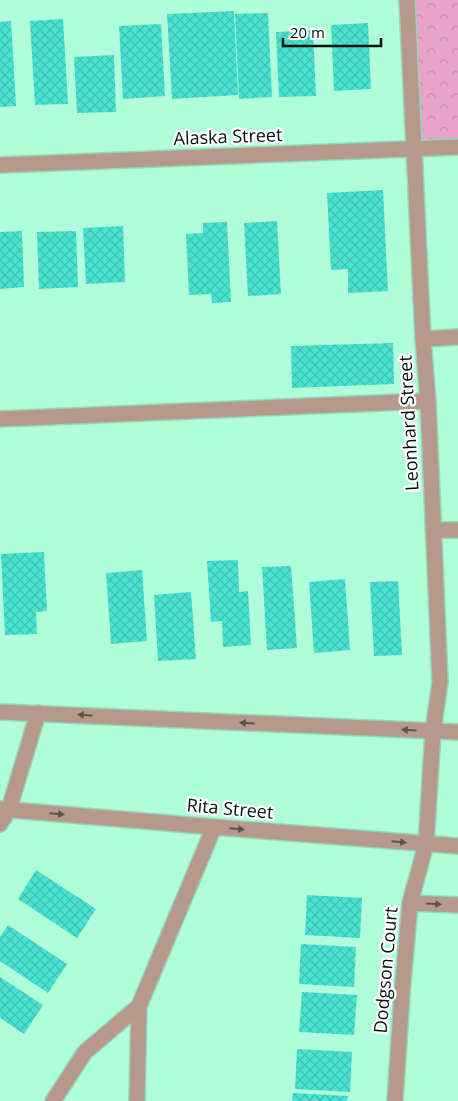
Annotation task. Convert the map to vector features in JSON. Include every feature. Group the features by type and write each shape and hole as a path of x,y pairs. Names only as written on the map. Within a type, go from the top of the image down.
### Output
{"street":[{"name":"Leonhard Street","path":"407,0 423,338 428,401 440,682 433,731 426,844"},
{"name":"Alaska Street","path":"0,166 458,147"},
{"path":"423,338 458,337"},
{"path":"0,419 428,401"},
{"path":"433,530 458,530"},
{"path":"0,712 458,732"},
{"path":"0,824 38,713"},
{"name":"Rita Street","path":"4,809 458,846"},
{"path":"138,1101 139,1006 214,827"},
{"name":"Dodgson Court","path":"396,1101 402,994 410,903 426,844"},
{"path":"410,903 458,905"},
{"path":"53,1101 85,1052 139,1006"}],"green space":[{"path":"407,0 458,0 458,147 415,149"}],"building":[{"path":"234,11 238,95 172,99 167,14"},
{"path":"268,13 272,97 239,99 235,14"},
{"path":"63,19 68,104 35,105 30,21"},
{"path":"11,21 16,106 0,107 0,22"},
{"path":"368,23 371,89 334,91 331,25"},
{"path":"161,24 165,96 123,99 119,26"},
{"path":"313,30 316,96 279,97 276,32"},
{"path":"114,55 116,112 77,113 74,57"},
{"path":"383,190 388,291 348,293 348,269 331,270 327,193"},
{"path":"277,221 281,294 248,296 244,223"},
{"path":"227,222 231,302 212,303 211,294 189,295 186,234 203,233 203,223"},
{"path":"123,226 125,282 86,284 83,228"},
{"path":"22,231 24,287 0,289 0,232"},
{"path":"76,231 78,287 39,289 37,232"},
{"path":"393,343 394,384 292,388 291,346"},
{"path":"44,552 47,611 36,612 37,634 5,635 1,554"},
{"path":"238,560 239,592 248,591 251,645 223,647 222,621 211,622 207,561"},
{"path":"291,566 297,648 267,650 262,567"},
{"path":"142,570 147,641 111,644 106,573"},
{"path":"345,579 350,650 314,653 309,582"},
{"path":"398,581 402,655 374,656 370,582"},
{"path":"191,592 196,659 158,661 154,595"},
{"path":"36,870 96,909 77,938 18,899"},
{"path":"307,895 362,898 360,938 305,935"},
{"path":"8,925 67,964 48,993 0,961 0,937"},
{"path":"301,944 356,947 354,987 299,984"},
{"path":"0,977 43,1005 24,1034 0,1018"},
{"path":"302,992 357,995 354,1035 299,1032"},
{"path":"297,1049 352,1052 350,1092 295,1089"},
{"path":"293,1093 348,1096 347,1101 292,1101"}]}
